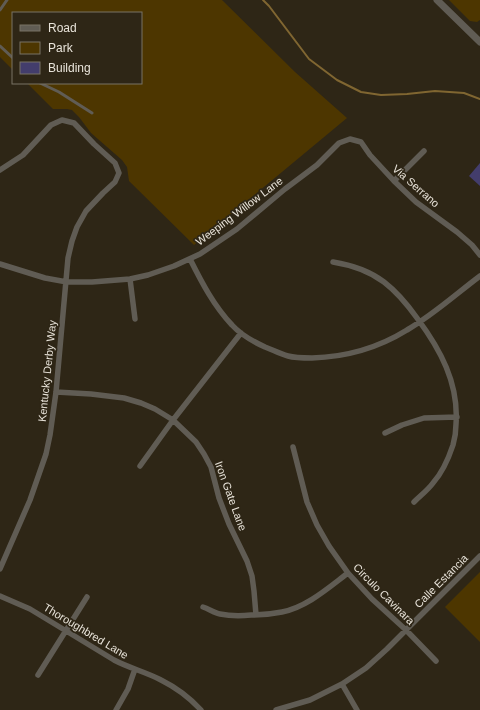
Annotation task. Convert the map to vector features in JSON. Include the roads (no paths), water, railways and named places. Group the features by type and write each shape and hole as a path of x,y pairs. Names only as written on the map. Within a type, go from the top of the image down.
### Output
{"street":[{"path":"437,0 480,42"},
{"name":"Kentucky Derby Way","path":"0,170 23,155 51,125 62,120 74,123 114,163 119,173 115,182 86,211 77,227 70,247 56,392 46,454 30,500 0,570"},
{"name":"Via Serrano","path":"339,143 350,139 360,142 394,181 416,202 457,232 472,245 480,255"},
{"name":"Weeping Willow Lane","path":"0,264 45,278 66,282 92,282 130,279 148,275 174,266 200,254 236,228 317,165 339,143"},
{"path":"394,181 424,151"},
{"path":"190,259 216,306 229,322 241,333 259,344 289,356 307,358 351,354 406,332 480,276"},
{"path":"333,262 366,270 399,294 433,342 446,366 453,386 457,417 456,432 453,444 446,462 434,482 414,502"},
{"path":"130,279 135,320"},
{"path":"140,466 173,420 241,333"},
{"name":"Iron Gate Lane","path":"56,392 124,398 141,403 155,409 173,420 196,442 210,467 219,498 229,524 247,561 252,576 256,615"},
{"path":"385,433 402,425 424,418 457,417"},
{"name":"Circulo Cavinara","path":"293,447 307,502 317,525 329,546 348,573 372,599 406,630 436,661"},
{"name":"Calle Estancia","path":"276,710 310,700 342,684 366,668 480,556"},
{"path":"203,607 220,614 236,616 283,612 315,597 348,573"},
{"name":"Thoroughbred Lane","path":"0,596 30,609 124,666 160,679 180,690 201,710"},
{"path":"38,675 87,596"},
{"path":"116,710 128,689 135,669"},
{"path":"342,684 357,710"}],"lane":[{"path":"0,10 7,0"},
{"path":"0,46 12,57"},
{"path":"42,84 59,92 92,113"}],"waterway":[{"path":"263,0 309,59 337,80 361,92 381,95 435,91 464,93 480,99"}]}
